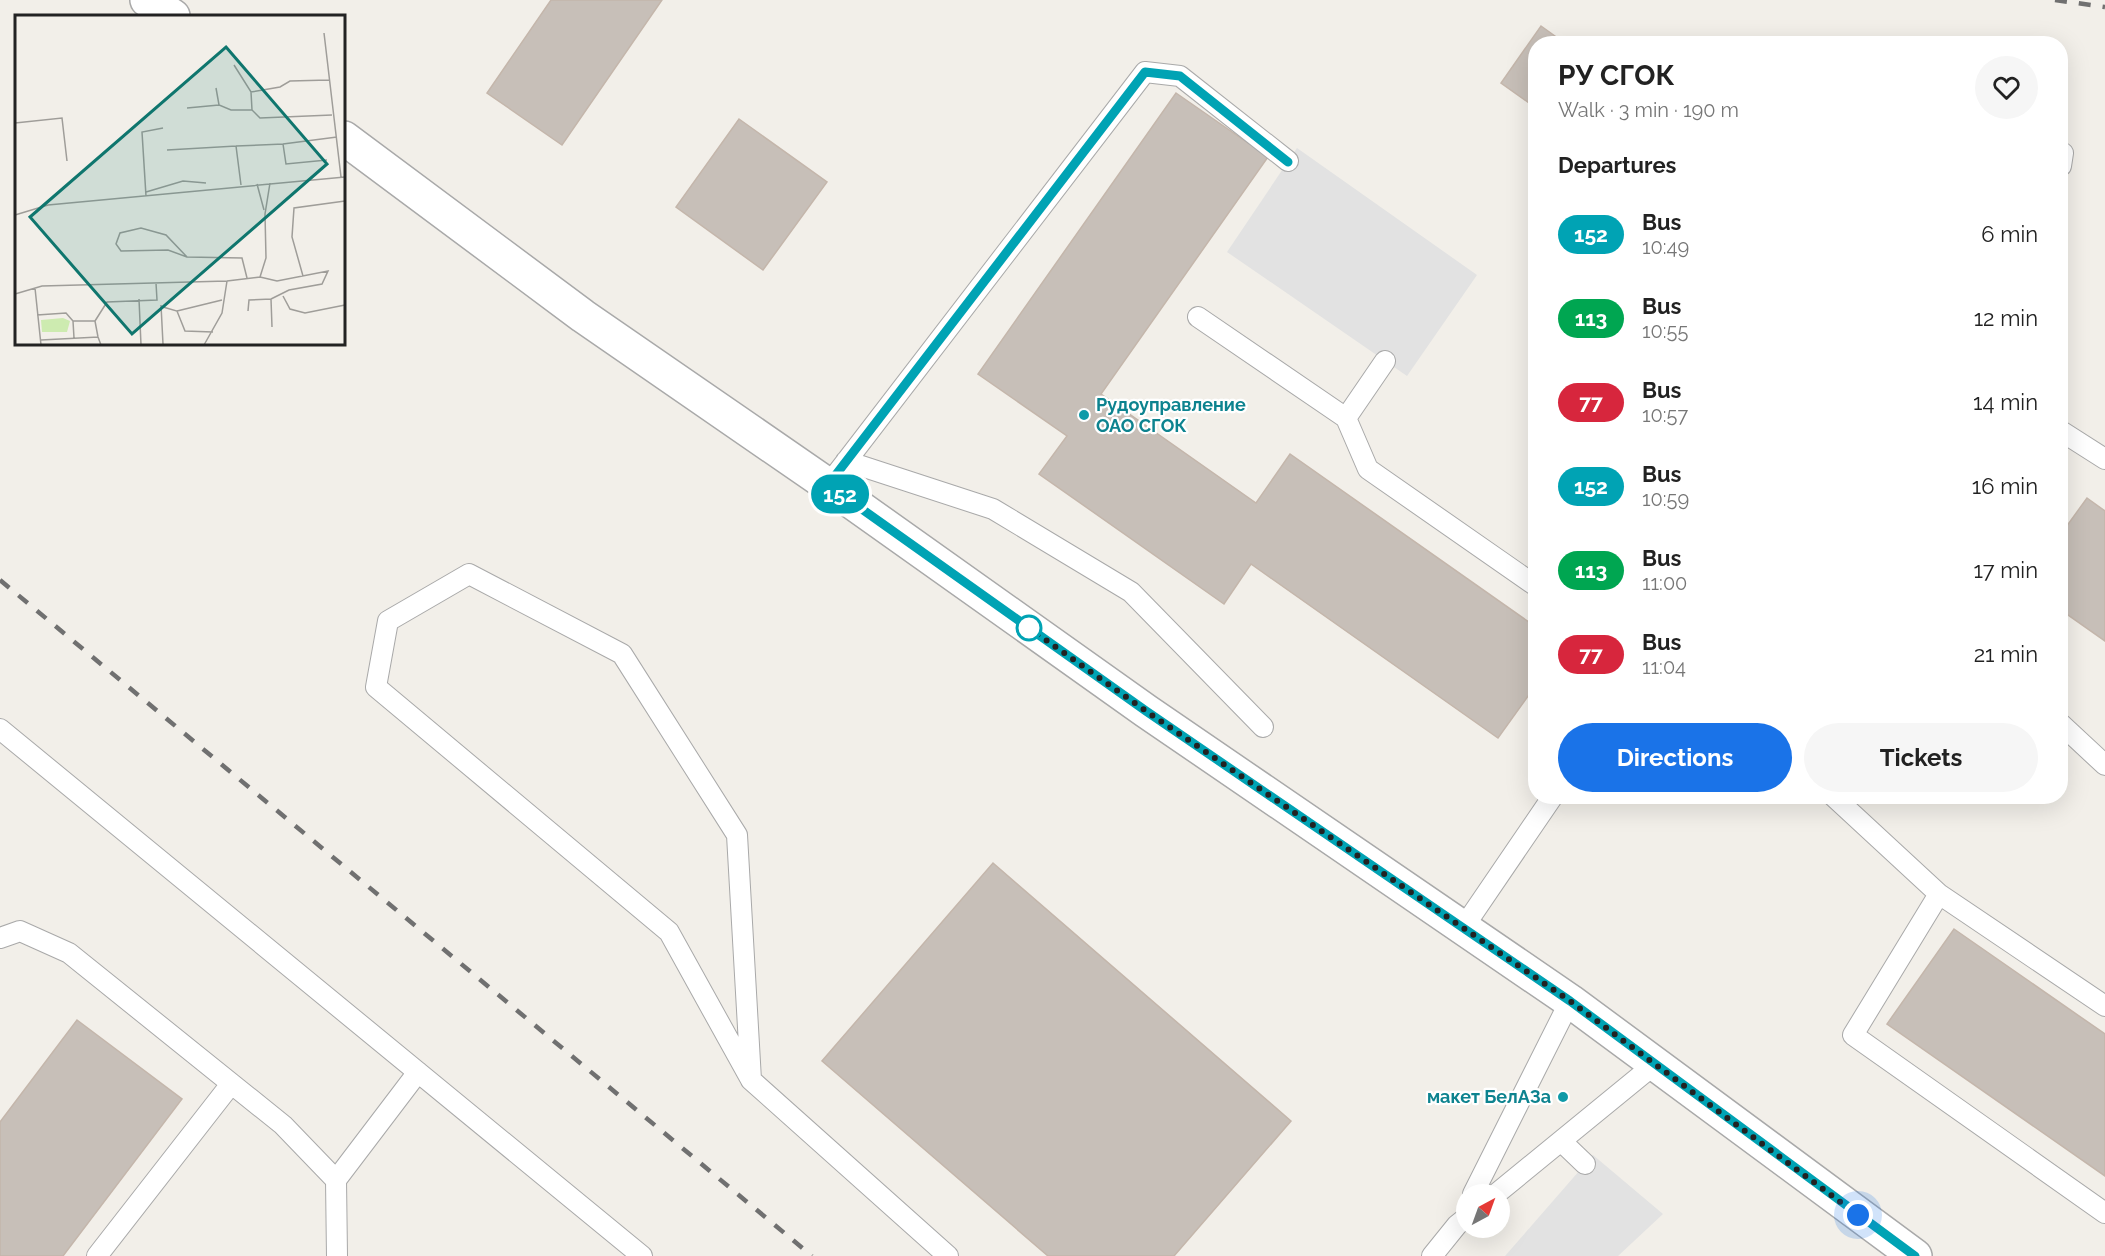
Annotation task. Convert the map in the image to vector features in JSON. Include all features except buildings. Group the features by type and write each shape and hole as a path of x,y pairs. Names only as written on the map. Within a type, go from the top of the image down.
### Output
{"street":[{"path":"147,0 171,15"},
{"path":"345,139 583,316 837,473 1146,711 1570,1001 1915,1256"}],"lane":[{"path":"1263,727 1131,592 993,509 837,473 1145,72 1180,76 1288,162"},
{"path":"1198,317 1346,418 1368,469 1528,580"},
{"path":"1346,418 1385,361"},
{"path":"2068,435 2105,459"},
{"path":"751,1080 737,835 622,654 469,574 388,621 376,687 669,933 751,1080 948,1256"},
{"path":"0,729 642,1256"},
{"path":"2068,731 2105,765"},
{"path":"1463,928 1547,804"},
{"path":"1842,804 1939,894 2105,1006"},
{"path":"1939,894 1853,1035 2105,1213"},
{"path":"0,938 20,931 69,953 283,1125 336,1180"},
{"path":"1478,1184 1570,1001"},
{"path":"1508,1184 1655,1064"},
{"path":"337,1256 336,1180 418,1072"},
{"path":"96,1256 231,1084"},
{"path":"1561,1141 1585,1164"},
{"path":"1432,1256 1456,1228"}],"shaded area":[{"path":"1297,148 1477,275 1407,376 1227,252"},
{"path":"1593,1155 1663,1214 1618,1256 1505,1256"}],"railway":[{"path":"2055,0 2105,7"},
{"path":"0,580 812,1256"}],"bus line":[{"name":"152","path":"1288,162 1180,76 1145,72 828,485 1146,711 1570,1001 1915,1256"}],"place":[{"name":"Рудоуправление ОАО СГОК","path":"1084,415"},
{"name":"макет БелАЗа","path":"1563,1097"}],"route":[{"path":"1029,628 1146,711 1570,1001 1858,1215"}]}
